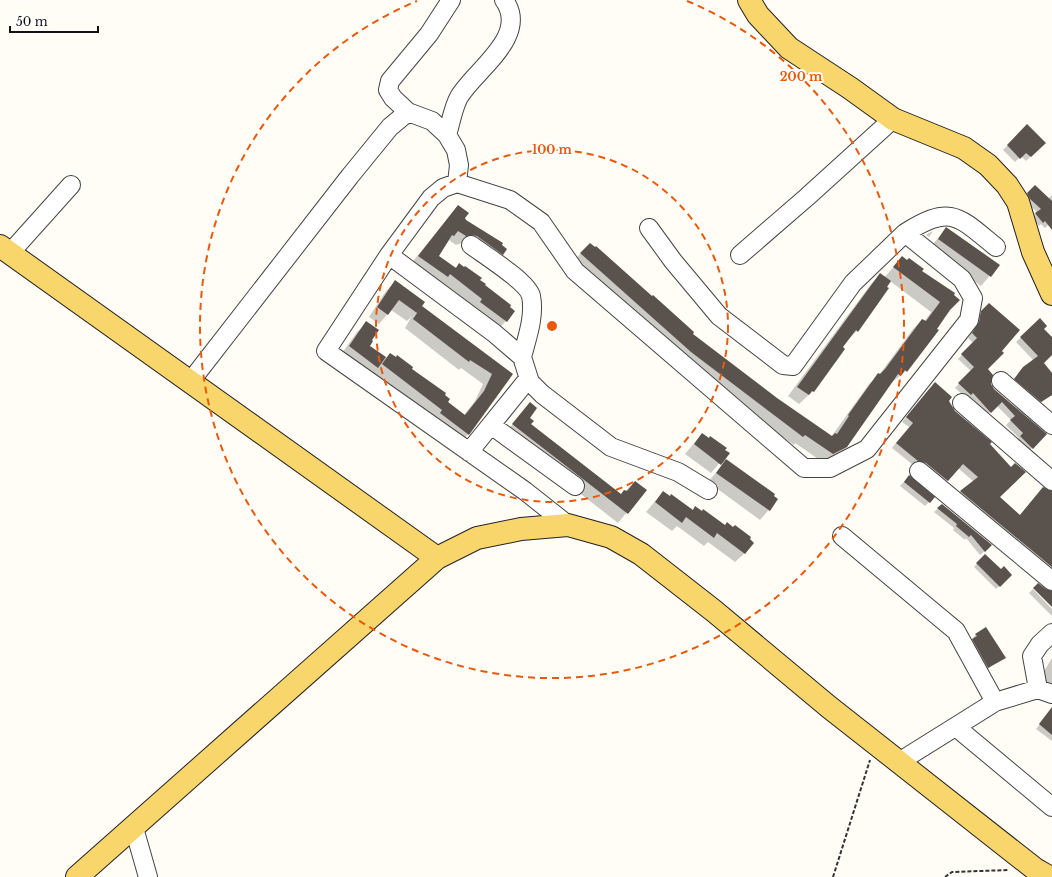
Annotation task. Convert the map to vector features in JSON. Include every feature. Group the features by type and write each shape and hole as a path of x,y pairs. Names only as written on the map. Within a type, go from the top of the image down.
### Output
{"main road":[{"path":"748,0 758,15 788,48 850,88 893,119 964,148 988,165 1007,185 1018,202 1033,252 1052,294"},
{"path":"5,250 437,558"},
{"path":"77,877 437,558 477,538 521,529 568,525 611,537 641,554 714,611 829,707 1035,869 1049,877"}],"street":[{"path":"451,0 429,34 390,81 388,90 393,98 408,112 432,121 447,135 456,150 459,165 457,182"},
{"path":"447,135 459,97 496,55 510,27 510,9 504,0"},
{"path":"190,382 350,176 390,127 408,112"},
{"path":"740,254 807,197 893,119"},
{"path":"568,525 525,491 326,351 389,255 431,198 443,188 457,182 510,200 541,222 575,271 804,468 830,468 867,449 969,320 973,298 962,279 905,233"},
{"path":"5,250 71,185"},
{"path":"649,228 673,261 719,316 783,365 793,366 854,283 905,233 921,223 942,215 963,220 996,247"},
{"path":"470,245 518,279 531,295 531,320 522,357 528,378 542,394 611,447 678,472 708,490"},
{"path":"389,255 494,333 522,357"},
{"path":"469,452 528,378"},
{"path":"1001,381 1052,425"},
{"path":"962,403 1052,481"},
{"path":"491,424 575,486"},
{"path":"919,471 1052,581"},
{"path":"842,536 956,631 996,702"},
{"path":"899,762 996,702 1045,691 1032,656 1040,644 1052,632"},
{"path":"956,727 1052,807"},
{"path":"134,828 148,877"}],"path":[{"path":"833,877 876,744"},
{"path":"945,877 952,872 1006,870 1012,873"}],"building":[{"path":"1027,124 1046,143 1031,157 1026,153 1020,159 1007,145"},
{"path":"1035,185 1052,201 1052,230 1045,221 1043,223 1035,213 1041,209 1030,199 1027,193"},
{"path":"458,205 469,213 465,218 466,220 503,243 502,245 507,249 503,255 477,236 466,236 458,231 454,236 452,235 439,256 456,268 459,263 464,267 465,266 482,278 480,280 486,284 485,285 511,305 510,307 515,311 507,322 480,302 482,299 450,274 448,277 418,256"},
{"path":"946,227 1000,265 991,277 938,239"},
{"path":"590,243 595,247 596,246 652,296 653,295 694,332 693,334 777,398 832,436 835,433 837,434 849,416 848,415 878,373 880,374 885,369 922,319 926,321 940,302 893,267 902,256 907,260 909,258 924,269 922,271 955,293 954,295 960,300 950,310 937,329 939,330 907,372 905,370 901,376 898,374 847,447 833,454 805,435 803,437 691,352 580,253"},
{"path":"880,273 891,281 887,287 889,288 858,332 856,330 843,347 845,349 814,392 812,391 809,395 797,387"},
{"path":"395,280 425,302 417,313 399,300 388,315 377,307"},
{"path":"989,303 1020,330 1002,351 1004,353 988,369 993,375 991,384 994,389 1047,434 1033,449 1020,436 1023,433 1010,420 1015,416 1002,402 991,413 973,393 971,395 958,383 974,367 961,354 977,338 972,333 979,322 981,311"},
{"path":"422,306 513,374 469,435 440,413 442,410 382,364 390,353 396,357 397,355 413,367 412,369 446,393 445,395 450,399 448,402 465,415 484,391 492,374 470,360 469,362 413,319"},
{"path":"1040,318 1047,326 1044,329 1052,337 1052,355 1044,363 1052,373 1052,395 1041,402 1014,379 1023,367 1038,356 1020,337"},
{"path":"366,321 379,330 370,346 386,357 378,368 349,346"},
{"path":"935,382 952,397 949,401 955,411 992,442 990,444 1011,467 1015,463 1026,472 1000,497 1020,515 1043,487 1052,491 1052,567 960,491 978,477 963,464 948,481 926,463 918,461 896,443 913,423 906,417"},
{"path":"530,402 537,408 530,418 534,421 531,424 621,494 624,490 627,491 635,481 647,490 628,514 512,424"},
{"path":"702,433 709,438 710,436 727,448 725,450 730,453 721,465 694,444"},
{"path":"726,459 775,494 774,496 778,499 770,511 716,473"},
{"path":"909,475 935,497 930,503 904,482"},
{"path":"663,491 670,496 671,494 693,510 695,506 702,511 703,509 725,525 727,522 733,527 735,525 751,537 750,539 754,543 745,554 717,533 714,538 686,517 682,523 655,502"},
{"path":"942,504 992,545 985,552 971,535 969,537 956,526 957,524 937,508"},
{"path":"985,554 1001,569 1004,566 1012,575 1000,587 976,563"},
{"path":"1038,583 1046,589 1052,591 1052,607 1033,588"},
{"path":"986,627 1006,658 988,668 972,639 977,636 975,634"},
{"path":"1052,707 1052,735 1039,724"}]}
